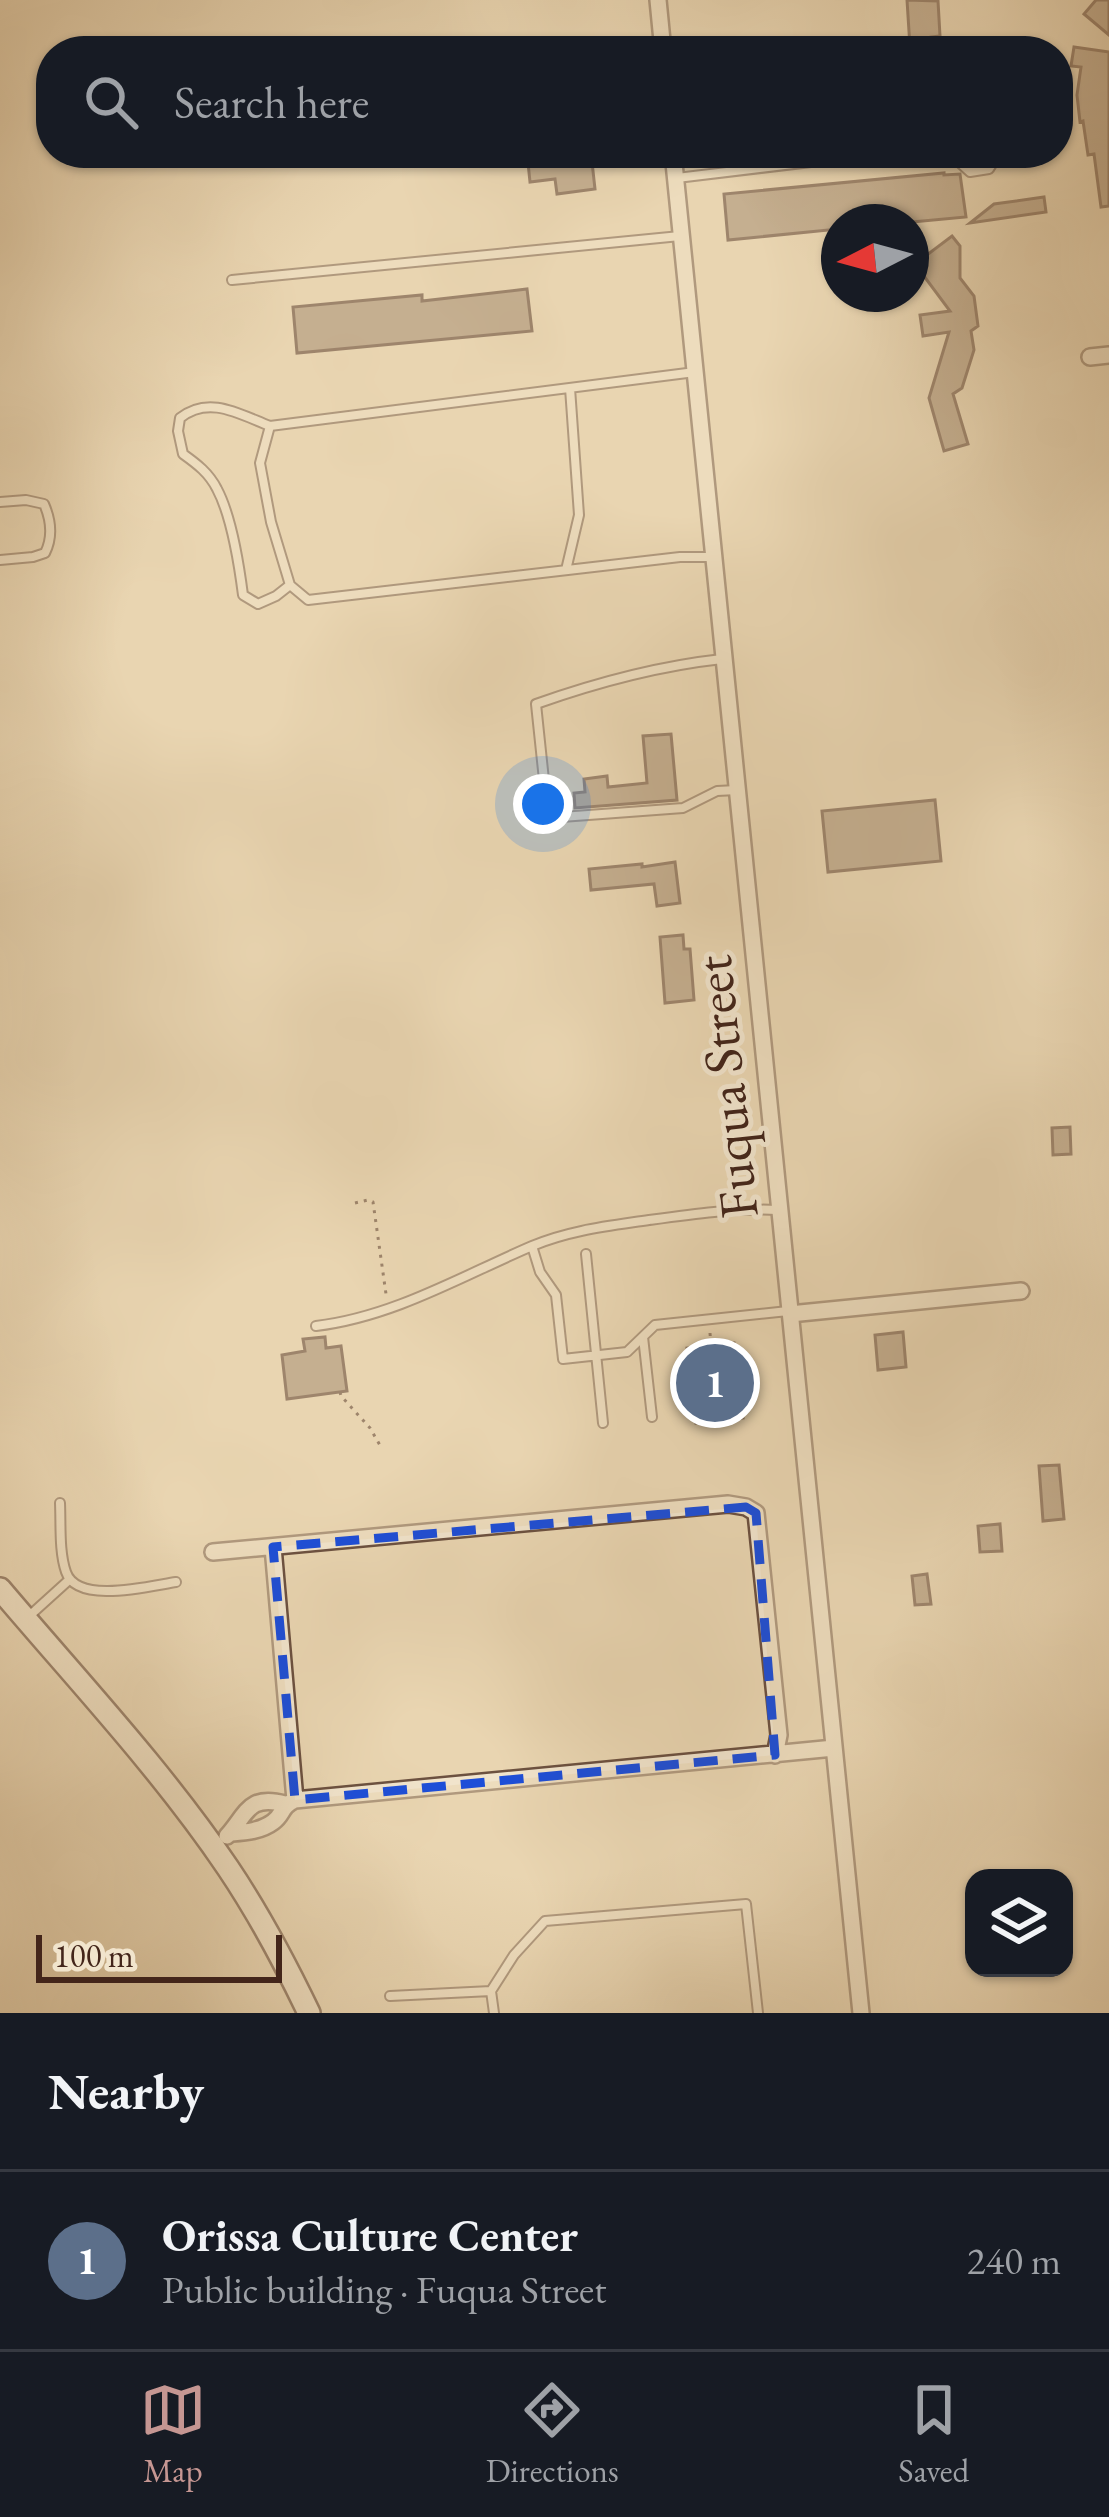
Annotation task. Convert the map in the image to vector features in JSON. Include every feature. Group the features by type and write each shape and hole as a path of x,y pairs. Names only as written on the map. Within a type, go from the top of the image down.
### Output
{"main road":[{"path":"0,1589 180,1802 260,1918 309,2013"}],"street":[{"path":"658,0 662,36"},
{"name":"Fuqua Street","path":"674,168 861,2013"},
{"path":"1090,357 1109,355"},
{"path":"789,1312 1021,1291"},
{"path":"212,1552 728,1504 746,1507 756,1513 778,1735 775,1755"},
{"path":"274,1546 290,1802"},
{"path":"212,1846 232,1833 244,1811 268,1800 290,1802 834,1748"}],"lane":[{"path":"675,178 768,168"},
{"path":"232,280 681,236"},
{"path":"290,585 258,604 243,595 238,556 218,490 202,468 183,454 180,418 192,409 220,406 270,425 695,372"},
{"path":"566,570 579,515 570,388"},
{"path":"270,425 260,463 272,522 290,585 308,600 714,556"},
{"path":"0,502 44,504 51,542 45,553 0,560"},
{"path":"724,659 674,664 592,684 536,704 548,818 682,808 716,791 737,790"},
{"path":"316,1326 405,1302 565,1234 710,1212 779,1210"},
{"path":"532,1246 540,1272 556,1294 563,1359 627,1352 655,1325 789,1312"},
{"path":"586,1254 603,1423"},
{"path":"643,1336 652,1417"},
{"path":"59,1503 65,1569 80,1589 176,1582"},
{"path":"26,1619 70,1580"},
{"path":"494,2013 491,1991 544,1921 746,1904 758,2013"},
{"path":"390,1996 491,1991"}],"path":[{"path":"355,1202 373,1202 384,1289"},
{"path":"340,1392 382,1447"}],"highlighted area":[{"path":"746,1507 756,1513 775,1755 295,1800 273,1547"}],"building":[{"path":"907,0 938,1 940,36 909,36"},
{"path":"1096,0 1109,0 1109,35 1084,14"},
{"path":"1074,47 1109,52 1109,206 1101,207 1094,154 1088,155 1080,122 1081,67 1073,66"},
{"path":"529,168 593,168 595,189 557,194 555,179 530,182"},
{"path":"960,174 966,217 929,220 929,204 821,204 821,231 728,240 724,194"},
{"path":"1044,197 1046,212 970,223 994,204"},
{"path":"952,236 960,246 960,278 974,296 978,326 971,331 974,350 962,388 953,394 968,444 944,451 929,398 949,332 923,336 920,315 950,311 929,283 929,253"},
{"path":"527,289 532,331 297,353 293,307 422,295 422,301"},
{"path":"671,734 677,800 575,808 574,793 585,792 584,779 607,776 608,787 647,783 643,736"},
{"path":"935,800 941,861 828,872 822,811"},
{"path":"675,862 680,903 657,906 654,884 591,890 589,869"},
{"path":"683,935 684,949 690,949 694,1000 665,1003 660,937"},
{"path":"1070,1127 1071,1154 1053,1155 1052,1128"},
{"path":"903,1332 906,1367 878,1370 875,1335"},
{"path":"325,1337 326,1348 341,1346 347,1391 287,1399 282,1355 305,1351 303,1339"},
{"path":"734,1343 743,1418 696,1423 687,1348"},
{"path":"1059,1465 1064,1519 1043,1521 1039,1466"},
{"path":"1000,1524 1002,1551 980,1552 978,1526"},
{"path":"927,1574 931,1604 915,1605 912,1576"}],"place":[{"name":"Orissa Culture Center","path":"715,1383"}]}
